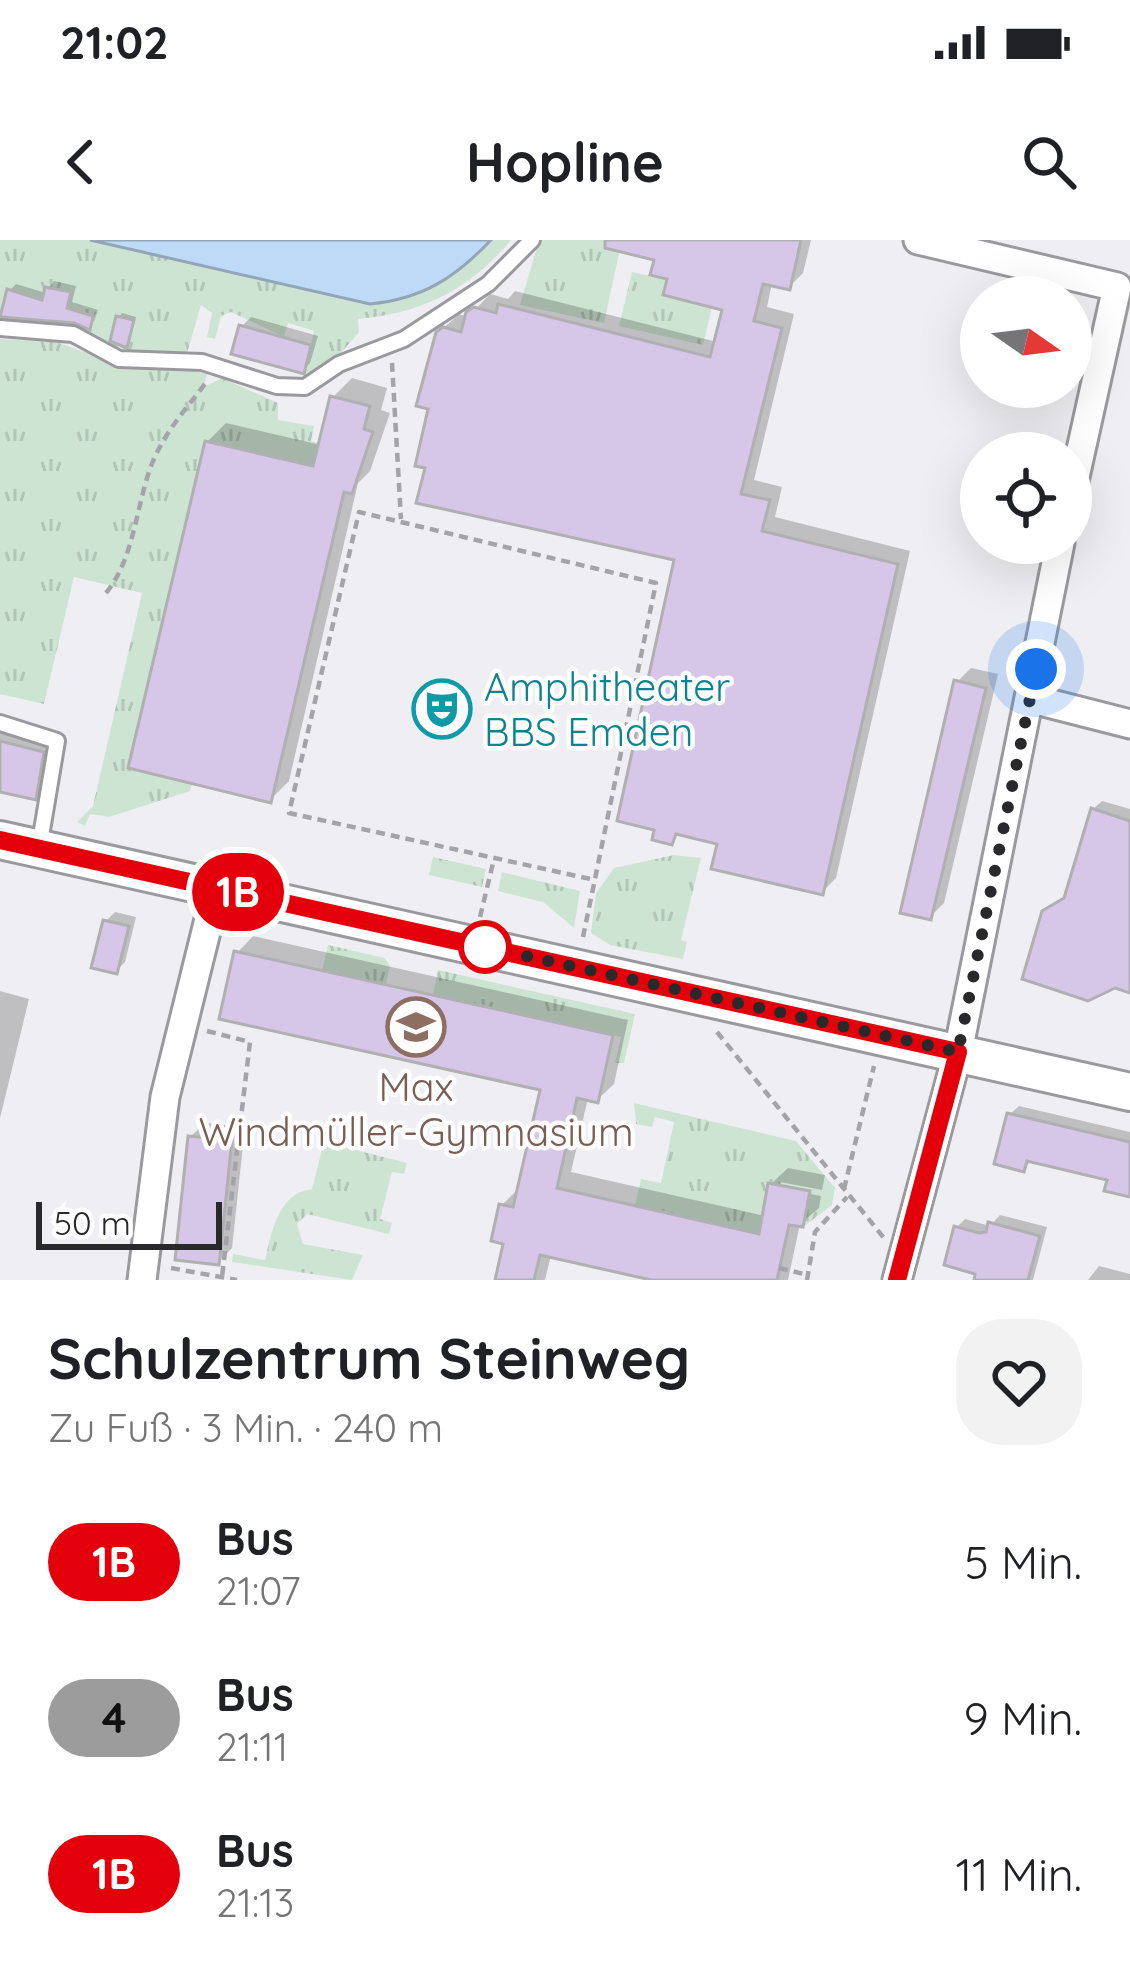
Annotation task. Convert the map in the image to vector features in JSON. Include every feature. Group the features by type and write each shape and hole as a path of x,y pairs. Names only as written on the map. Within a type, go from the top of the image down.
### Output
{"street":[{"path":"918,240 1117,286 1085,432"},
{"path":"899,1270 958,1052 1056,564"},
{"path":"1031,699 1130,724"},
{"path":"0,840 1130,1092"},
{"path":"142,1272 155,1154 217,887"}],"lane":[{"path":"0,328 73,334 134,362 218,364 277,386 305,387 339,364 393,345 488,284 532,240"},
{"path":"0,723 57,741 39,848"}],"path":[{"path":"393,345 400,520"},
{"path":"106,593 161,444 218,364"},
{"path":"577,966 595,880 656,583 359,512 289,813 595,880"},
{"path":"448,939 453,916 479,922 494,859"},
{"path":"684,991 847,1192 899,1270"},
{"path":"183,1025 250,1042 222,1277"},
{"path":"779,1268 808,1278 815,1232 847,1192 882,1035"},
{"path":"142,1272 236,1280"}],"green space":[{"path":"0,240 90,240 370,304 422,292 451,276 491,240 511,240 479,273 443,296 403,311 358,319 359,332 316,382 302,382 314,331 288,323 284,337 231,312 221,316 215,339 207,337 212,313 201,305 187,353 127,350 21,315 16,325 0,320"},
{"path":"539,240 622,240 604,323 520,305"},
{"path":"632,272 669,280 666,296 712,307 703,345 619,326"},
{"path":"0,339 56,342 121,365 159,364 207,374 204,387 222,378 278,403 278,420 314,426 311,441 319,443 326,469 205,441 128,767 192,784 190,791 109,817 90,814 85,826 77,822 93,806 142,593 74,577 44,704 0,694"},
{"path":"674,855 701,858 681,940 687,942 683,959 610,945 591,933 596,893 614,868"},
{"path":"433,857 486,869 482,887 429,875"},
{"path":"502,872 580,891 574,928 543,902 498,891"},
{"path":"328,945 385,958 390,966 386,985 322,971"},
{"path":"438,970 635,1014 624,1063 615,1063 621,1037 433,995"},
{"path":"634,1103 796,1141 835,1188 832,1205 803,1227 810,1191 769,1183 759,1234 635,1206 641,1179 661,1183 674,1122 655,1117 652,1127 636,1124"},
{"path":"324,1142 407,1163 404,1174 392,1172 380,1219 392,1223 389,1234 307,1214 297,1224 303,1244 363,1255 352,1280 232,1262 233,1254 265,1260 284,1206 312,1189"}],"water":[{"path":"90,240 491,240 464,265 422,292 370,304"}],"building":[{"path":"605,240 801,240 790,290 763,284 754,321 782,328 741,494 770,500 762,531 898,564 823,895 711,869 717,844 676,834 672,845 652,840 654,830 617,821 674,560 416,503 425,468 415,466 428,409 416,406 436,332 443,327 461,332 466,312 474,307 496,313 498,304 710,357 722,310 663,295 667,279 650,275 654,260 605,248"},
{"path":"45,287 71,292 67,308 93,316 90,330 74,323 0,317 7,289 42,300"},
{"path":"116,316 134,320 127,348 110,341"},
{"path":"239,325 311,345 304,374 231,354"},
{"path":"330,396 370,406 364,429 373,432 352,494 344,492 271,803 128,768 205,441 313,466"},
{"path":"954,680 986,688 931,920 900,913"},
{"path":"0,741 44,752 36,800 0,792"},
{"path":"1091,808 1130,821 1130,993 1115,988 1088,1001 1022,979 1042,911 1064,898"},
{"path":"103,920 129,926 117,974 91,968"},
{"path":"234,951 613,1035 598,1103 577,1098 557,1188 759,1234 768,1183 810,1191 803,1227 789,1225 777,1280 651,1280 540,1255 534,1280 495,1280 503,1244 491,1241 499,1204 513,1207 540,1090 219,1019"},
{"path":"1007,1113 1130,1142 1130,1197 1104,1191 1107,1180 1027,1161 1024,1172 994,1164"},
{"path":"188,1136 232,1140 219,1265 175,1260"},
{"path":"988,1222 1040,1236 1028,1280 974,1280 975,1274 944,1265 954,1226 979,1233 986,1232"}],"bus line":[{"name":"1B","path":"0,840 958,1052 897,1280"}],"place":[{"name":"Amphitheater BBS Emden","path":"442,709"},
{"name":"Max Windmüller-Gymnasium","path":"416,1027"}],"route":[{"path":"485,947 958,1052 1036,669"}]}
